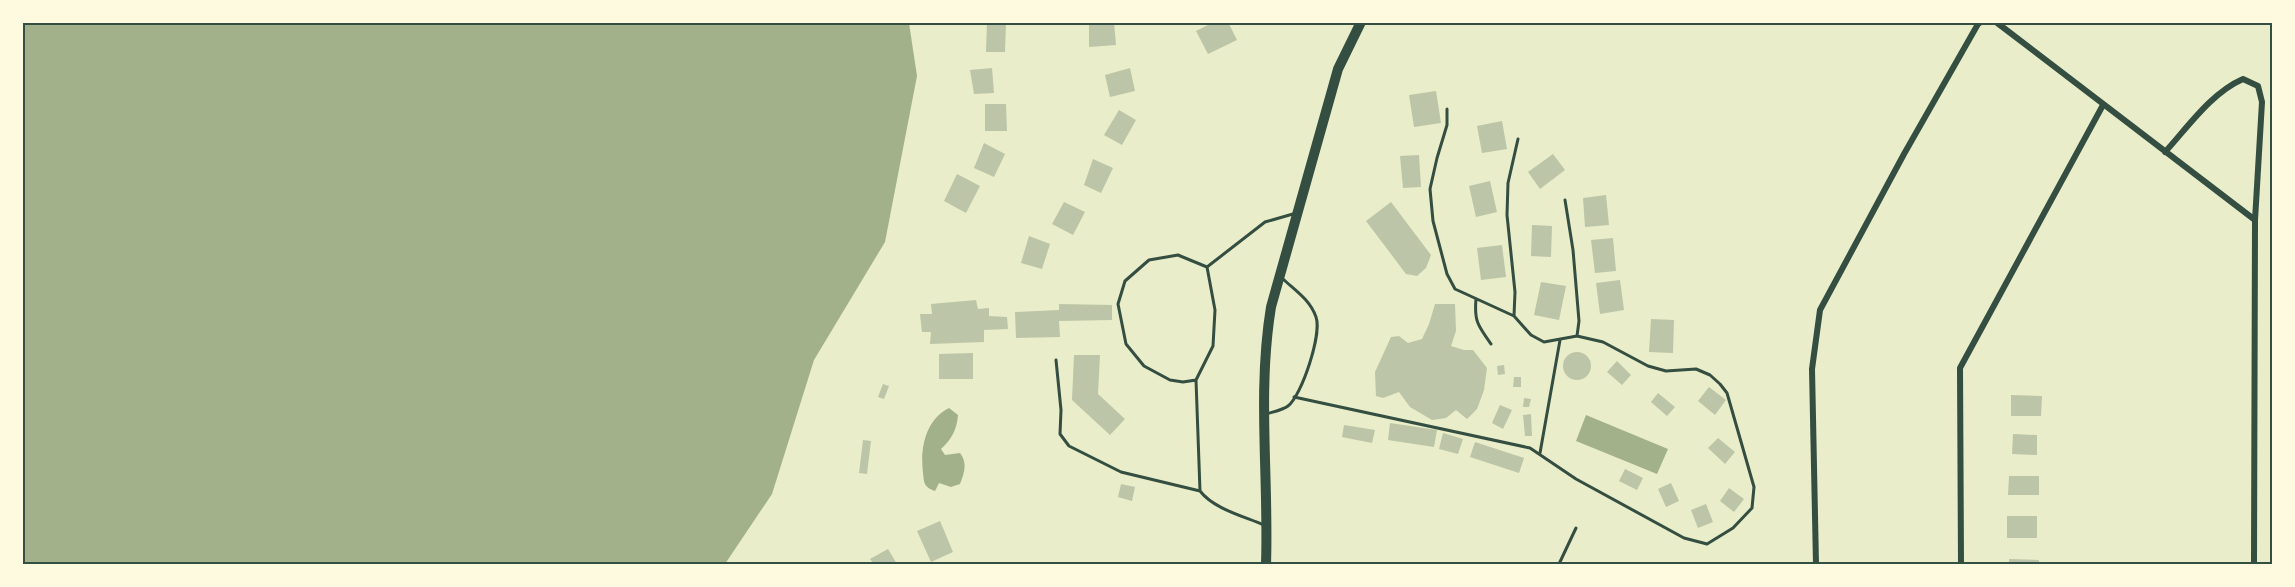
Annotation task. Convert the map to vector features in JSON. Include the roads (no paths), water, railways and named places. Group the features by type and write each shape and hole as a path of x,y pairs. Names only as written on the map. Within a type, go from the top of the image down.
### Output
{"main road":[{"path":"1266,564 1265,343 1271,306 1338,69 1361,22"}],"street":[{"path":"1816,564 1812,369 1820,310 1904,154 1981,22"},
{"path":"1995,22 2255,220"},
{"path":"2165,152 2203,109 2234,83 2243,79 2258,86 2262,102 2255,220 2254,564"},
{"path":"1961,564 1960,368 2103,105"}],"lane":[{"path":"1294,397 1530,448 1576,479 1684,538 1707,544 1733,528 1752,508 1754,487 1727,393 1710,375 1696,369 1666,371 1629,357 1604,342 1577,336 1544,342 1531,335 1514,316 1455,289 1447,274 1433,221 1430,189 1447,125 1448,109"},
{"path":"1514,316 1515,292 1507,215 1508,183 1518,139"},
{"path":"1565,200 1580,321 1577,336"},
{"path":"1207,267 1264,222 1298,213"},
{"path":"1196,380 1183,382 1170,380 1144,366 1126,344 1118,304 1125,281 1149,260 1178,255 1207,267"},
{"path":"1207,267 1215,310 1213,346 1196,380 1200,491 1204,497 1216,505 1267,527"},
{"path":"1264,414 1288,406 1303,382 1314,349 1318,320 1308,301 1279,277"},
{"path":"1476,299 1477,324 1491,345"},
{"path":"1539,454 1560,340"},
{"path":"1056,360 1061,410 1060,434 1069,446 1121,472 1200,491"},
{"path":"1559,564 1576,528"}]}
